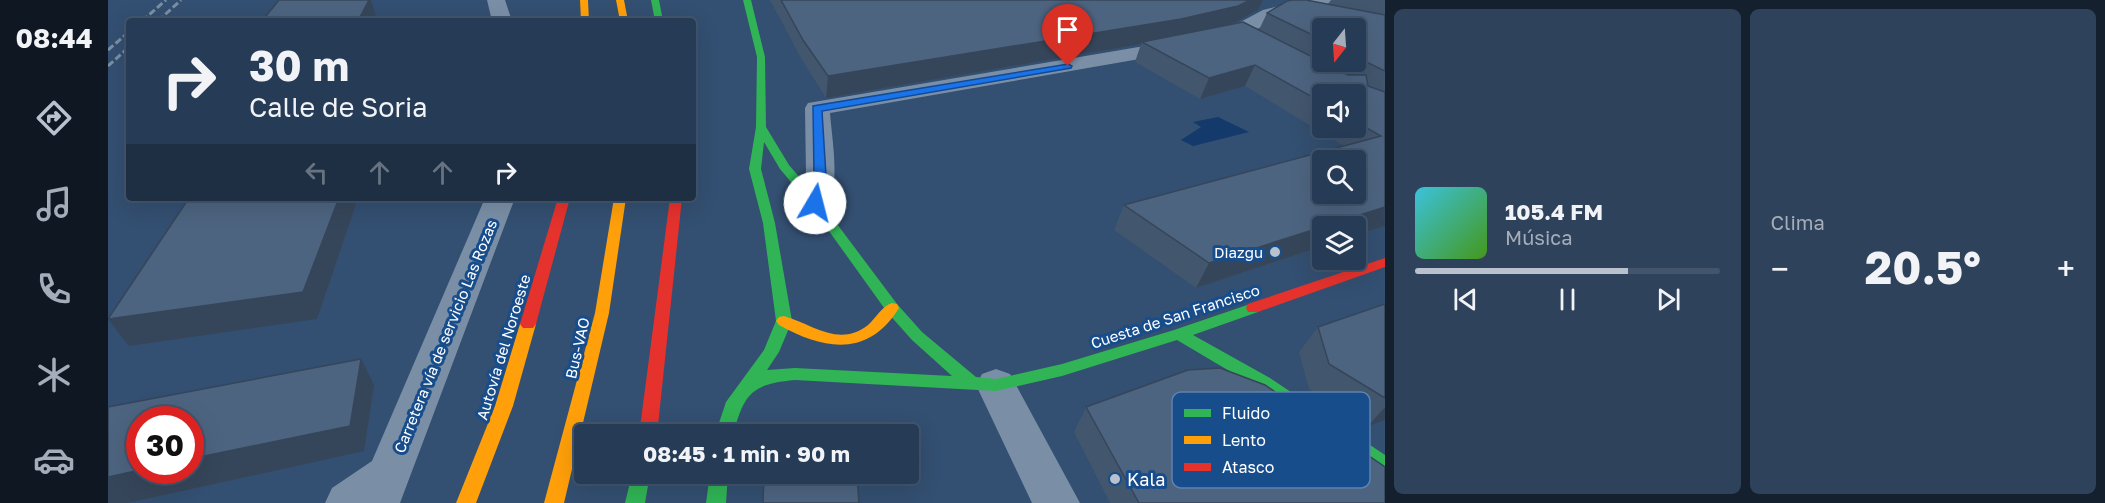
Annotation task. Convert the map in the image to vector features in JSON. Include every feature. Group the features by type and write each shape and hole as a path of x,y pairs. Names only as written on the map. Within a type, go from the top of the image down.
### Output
{"main road":[{"path":"584,0 585,18"},
{"path":"620,0 623,18"},
{"path":"655,0 658,18"},
{"path":"727,424 732,407 750,385 771,352 784,321 769,223 755,169 761,127 761,57 747,0"},
{"path":"761,127 784,167 815,203 892,308 917,336 984,384"},
{"name":"Autovía del Noroeste","path":"466,503 504,406 563,201"},
{"name":"Bus-VAO","path":"554,503 602,313 620,201"},
{"path":"650,424 676,201"},
{"name":"Cuesta de San Francisco","path":"750,385 760,378 773,374 984,384 1062,370 1179,334 1385,262"},
{"path":"784,321 814,337 845,341 870,334 888,318 892,308"},
{"path":"1179,334 1277,392"},
{"path":"1370,455 1385,465"},
{"path":"635,503 639,484"},
{"path":"716,503 718,484"}],"street":[{"path":"496,0 501,18"},
{"path":"815,203 820,176 817,108 1152,51 1238,32 1270,14 1326,0"},
{"path":"1259,3 1333,18"},
{"path":"1238,32 1259,43"},
{"name":"Carretera vía de servicio Las Rozas","path":"350,503 383,489 499,201"},
{"path":"984,384 1056,503"}],"water":[{"path":"1218,117 1249,132 1193,146 1181,140 1201,127 1193,122"}],"building":[{"path":"279,0 369,0 360,18 264,18"},
{"path":"781,0 1250,0 1238,6 1181,19 828,76 803,40"},
{"path":"1306,0 1385,15 1385,71 1366,62 1366,18 1312,18 1312,35 1267,13 1287,1"},
{"path":"1243,22 1312,57 1312,72 1366,75 1368,86 1385,92 1385,207 1357,216 1312,216 1312,230 1209,263 1124,205 1312,155 1312,204 1366,204 1366,150 1329,150 1381,136 1366,128 1366,84 1312,84 1312,97 1255,65 1209,78 1142,42"},
{"path":"187,201 338,201 303,292 108,319"},
{"path":"1385,304 1385,398 1329,364 1318,327"},
{"path":"361,359 350,426 204,456 204,406 126,406 126,473 108,477 108,407"},
{"path":"1220,368 1265,385 1275,392 1172,392 1172,488 1370,488 1370,457 1385,467 1385,503 1139,503 1086,407 1188,370"},
{"path":"764,484 858,484 859,503 763,503"}],"railway":[{"path":"145,18 166,0"},
{"path":"161,18 181,0"},
{"path":"108,50 126,35"},
{"path":"108,66 126,50"}],"traffic: fast":[{"path":"655,0 658,18"},
{"path":"727,424 732,407 771,352 784,321 769,223 755,169 761,127 761,57 747,0"},
{"path":"761,127 784,167 815,203 892,308 917,336 972,384"},
{"path":"750,385 769,376 795,374 996,385 1062,370 1179,334 1253,308"},
{"path":"1179,334 1277,392"},
{"path":"1370,455 1385,465"},
{"path":"635,503 639,484"},
{"path":"716,503 718,484"}],"traffic: slow":[{"path":"584,0 585,18"},
{"path":"620,0 623,18"},
{"path":"554,503 602,313 620,201"},
{"path":"784,321 814,335 842,340 856,338 869,332 892,308"},
{"path":"466,503 504,406 528,324"}],"traffic: jam":[{"path":"528,324 563,201"},
{"path":"649,424 676,201"},
{"path":"1253,308 1385,262"}],"place":[{"name":"Diazgu","path":"1275,252"},
{"name":"Kala","path":"1115,479"}],"route":[{"path":"815,203 820,176 817,108 1068,66"}]}
